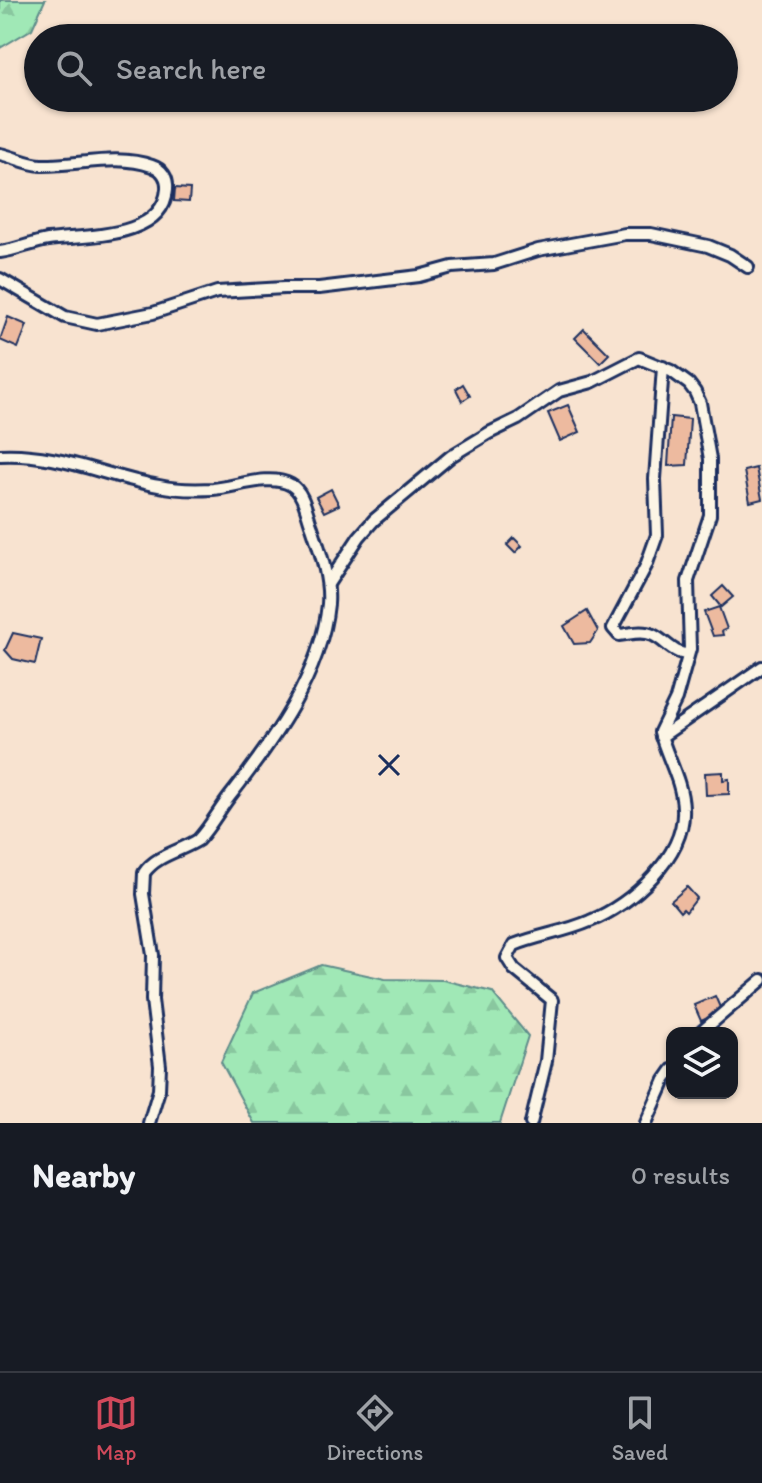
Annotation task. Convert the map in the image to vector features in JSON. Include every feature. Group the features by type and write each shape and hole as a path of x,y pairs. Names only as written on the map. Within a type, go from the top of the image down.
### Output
{"street":[{"path":"0,154 39,165 141,163 159,170 166,177 167,184 164,202 150,218 135,227 105,236 38,242 0,252"},
{"path":"0,279 65,317 97,324 153,313 217,292 319,288 419,276 452,267 494,264 538,250 625,234 651,234 708,246 748,267"},
{"path":"328,584 374,520 468,445 518,419 559,391 592,382 639,358 663,367 689,384 695,392 700,403 710,459 710,515 688,581 691,640 688,654 676,699 660,732 684,809 678,838 661,867 615,908 552,935 521,942 509,951 507,958 514,969 552,1000 546,1061 531,1123"},
{"path":"663,367 655,479 657,535 646,566 613,628 619,635 643,632 653,635 681,654 688,654"},
{"path":"0,455 53,457 174,489 215,489 275,481 288,483 301,498 328,584 324,625 310,669 266,751 198,840 155,860 144,873 143,894 153,955 152,1000 160,1066 159,1090 149,1123"},
{"path":"661,737 762,667"},
{"path":"707,1027 762,980"},
{"path":"646,1123 666,1082"}],"green space":[{"path":"0,0 45,0 34,24 24,24 24,34 0,48"},
{"path":"321,965 385,979 443,980 492,992 528,1036 500,1123 254,1123 221,1062 253,993"}],"building":[{"path":"175,188 190,189 189,202 174,201"},
{"path":"8,317 27,325 18,348 0,340"},
{"path":"584,329 609,354 600,363 575,338"},
{"path":"463,384 470,396 462,401 456,389"},
{"path":"568,405 580,432 560,441 548,413"},
{"path":"671,417 690,419 687,465 668,466"},
{"path":"756,468 762,499 750,502 744,471"},
{"path":"331,489 339,505 324,512 316,497"},
{"path":"514,538 522,546 515,553 507,545"},
{"path":"723,586 733,597 721,607 712,596"},
{"path":"719,607 727,629 722,631 723,635 713,636 704,612"},
{"path":"587,611 598,631 590,643 574,644 564,626"},
{"path":"13,633 41,639 35,664 13,659 5,650"},
{"path":"723,772 723,780 729,779 729,794 706,795 705,773"},
{"path":"687,887 697,898 686,912 683,909 680,912 671,901"},
{"path":"715,996 722,1012 701,1021 694,1005"}]}
